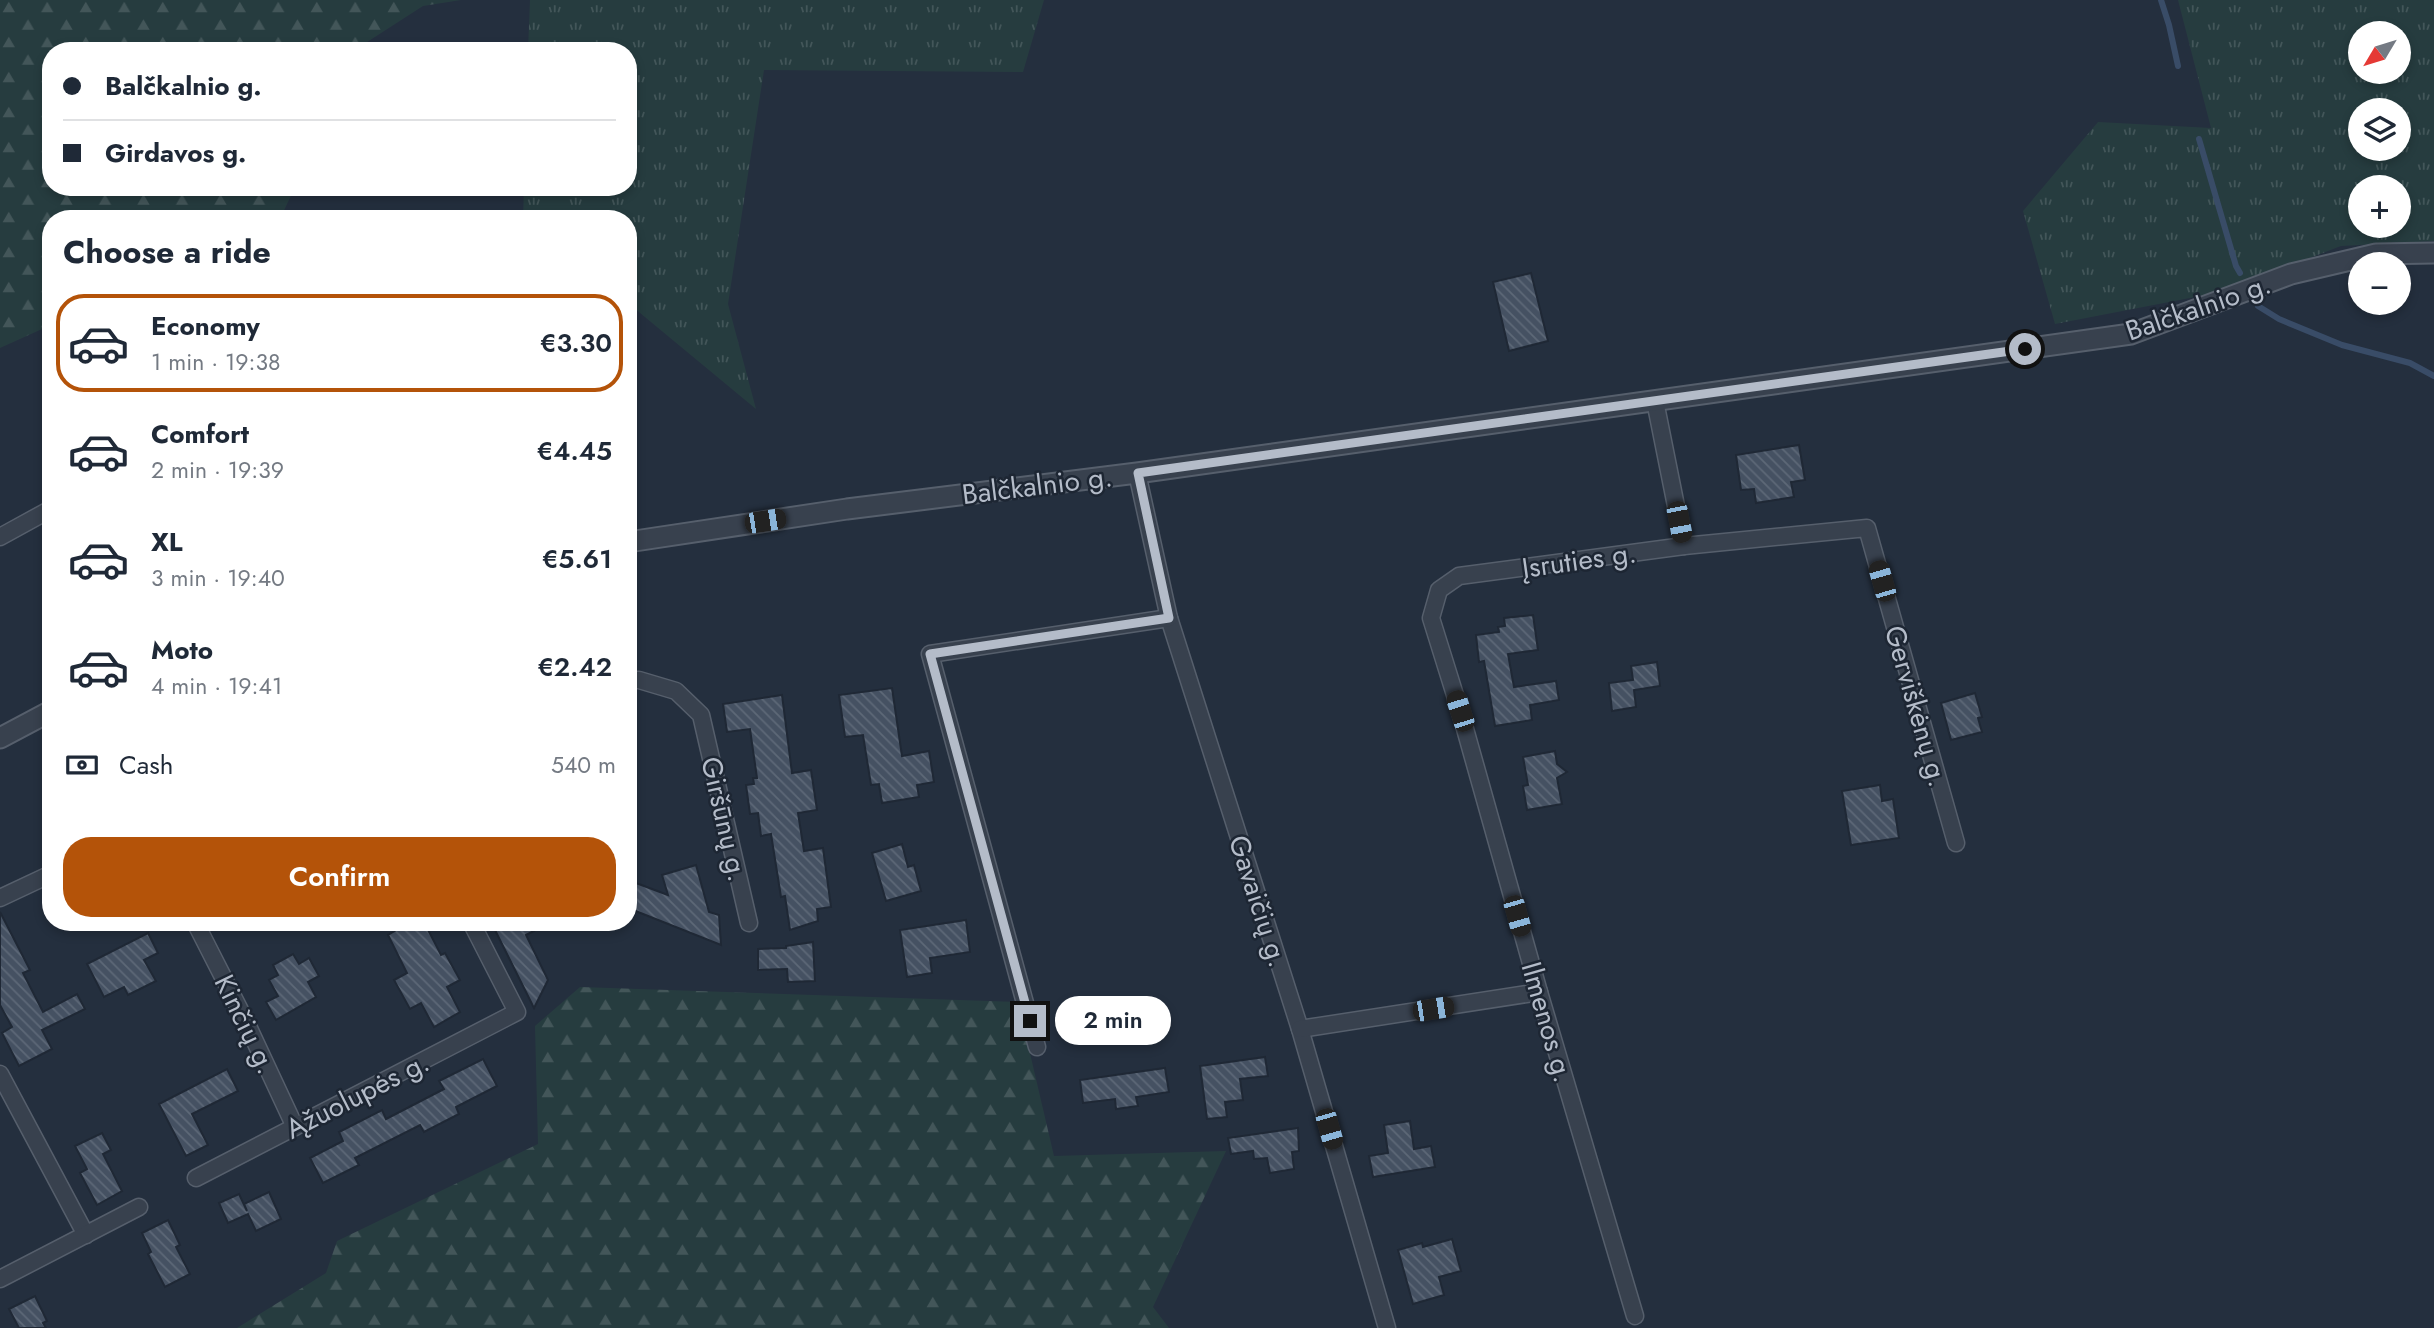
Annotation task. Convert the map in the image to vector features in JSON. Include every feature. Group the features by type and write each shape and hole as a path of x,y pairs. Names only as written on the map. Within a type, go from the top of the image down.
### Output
{"street":[{"name":"Balčkalnio g.","path":"637,541 847,509 1138,473 2131,334 2291,274 2376,254 2434,253"},
{"path":"1655,401 1684,546"},
{"name":"Gavaičių g.","path":"1138,473 1169,618 1300,1029 1387,1328"},
{"path":"0,537 42,514"},
{"name":"Įsruties g.","path":"1459,576 1684,546 1867,528"},
{"name":"Gerviškėnų g.","path":"1867,528 1956,844"},
{"name":"Ilmenos g.","path":"1459,576 1439,590 1431,618 1635,1316"},
{"path":"1037,1047 930,654 1169,618"},
{"name":"Giršūnų g.","path":"637,680 676,691 701,715 748,923"},
{"path":"0,738 42,716"},
{"path":"0,898 42,878"},
{"name":"Kinčių g.","path":"200,931 295,1127"},
{"name":"Ąžuolupės g.","path":"196,1178 517,1012 476,931"},
{"path":"1300,1029 1539,992"},
{"path":"0,1073 86,1235"},
{"path":"0,1279 139,1208"}],"green space":[{"path":"0,0 461,0 423,6 367,42 42,42 42,196 291,196 284,210 42,210 42,329 0,348"},
{"path":"530,0 1044,0 1023,72 764,70 728,304 756,409 637,310 637,210 523,210 524,196 637,196 637,42 528,42"},
{"path":"2178,0 2434,0 2434,241 2341,246 2221,292 2055,324 2023,211 2098,122 2211,128"},
{"path":"580,987 1018,1002 1054,1156 1226,1151 1153,1307 1169,1328 237,1328 326,1273 337,1241 538,1144 535,1026"}],"building":[{"path":"1531,273 1548,341 1509,351 1493,282"},
{"path":"1799,445 1805,480 1791,482 1794,497 1756,503 1754,489 1741,490 1736,455"},
{"path":"1533,615 1538,650 1508,654 1514,687 1556,681 1559,700 1530,705 1532,720 1495,726 1484,661 1479,662 1476,635 1499,632 1498,627 1505,626 1504,618"},
{"path":"1657,662 1660,686 1634,690 1636,707 1612,711 1609,683 1633,680 1631,666"},
{"path":"892,688 902,756 929,751 934,782 917,785 919,797 882,803 879,784 871,785 863,735 845,737 839,695"},
{"path":"1975,693 1982,717 1978,718 1982,732 1951,740 1941,703"},
{"path":"782,695 792,773 811,770 817,810 798,813 804,851 823,848 831,907 817,909 818,921 790,930 785,896 781,897 771,834 761,836 758,813 750,814 746,785 754,784 753,778 757,778 750,729 727,732 723,704"},
{"path":"1555,751 1557,764 1567,772 1557,778 1562,804 1527,810 1523,786 1528,785 1523,757"},
{"path":"1880,785 1882,801 1893,799 1899,838 1851,845 1842,791"},
{"path":"902,844 908,867 914,865 921,891 886,901 872,853"},
{"path":"696,865 709,912 719,915 721,945 637,912 637,883 668,895 662,875"},
{"path":"0,912 30,970 23,973 43,1012 77,994 85,1009 42,1030 52,1049 19,1066 2,1033 12,1027 0,1005"},
{"path":"966,920 970,952 930,958 932,973 907,977 900,930"},
{"path":"395,931 429,931 441,955 445,953 460,980 447,987 460,1012 434,1027 421,1003 410,1009 394,980 407,973 388,935"},
{"path":"496,931 534,931 526,935 548,980 534,1008"},
{"path":"148,933 158,953 144,960 156,981 128,995 124,987 104,997 87,964"},
{"path":"813,942 815,981 788,982 787,969 758,970 758,949 786,948"},
{"path":"293,954 299,964 309,958 319,976 308,982 316,997 276,1020 266,1002 278,996 269,980 278,975 273,965"},
{"path":"1265,1057 1268,1076 1240,1079 1243,1100 1225,1102 1227,1117 1207,1119 1200,1066"},
{"path":"483,1059 497,1086 456,1107 459,1114 424,1132 420,1125 355,1158 359,1165 323,1183 310,1158 343,1141 339,1132 382,1110 386,1119 444,1089 439,1081"},
{"path":"1165,1068 1169,1092 1136,1097 1138,1106 1116,1109 1115,1099 1083,1103 1080,1080"},
{"path":"227,1069 238,1091 192,1114 208,1145 186,1156 159,1104"},
{"path":"1410,1121 1414,1149 1431,1146 1435,1167 1373,1177 1369,1156 1388,1153 1384,1125"},
{"path":"1298,1128 1299,1151 1292,1152 1294,1169 1270,1173 1267,1158 1254,1159 1253,1151 1231,1154 1228,1138"},
{"path":"102,1133 111,1150 103,1154 122,1191 97,1205 80,1173 87,1169 75,1146"},
{"path":"269,1192 281,1219 256,1231 248,1214 228,1223 219,1203 239,1194 247,1211 244,1204"},
{"path":"168,1220 180,1245 176,1247 190,1274 165,1287 148,1254 151,1252 142,1233"},
{"path":"1452,1239 1461,1271 1439,1277 1444,1295 1413,1304 1398,1250"},
{"path":"35,1296 47,1321 43,1323 46,1328 19,1328 9,1309"}],"waterway":[{"path":"2161,0 2178,66"},
{"path":"2199,139 2240,273"},
{"path":"2258,306 2279,319 2342,345 2410,363 2434,376"}],"route":[{"path":"1030,1021 930,654 1169,618 1138,473 2025,349"}]}
